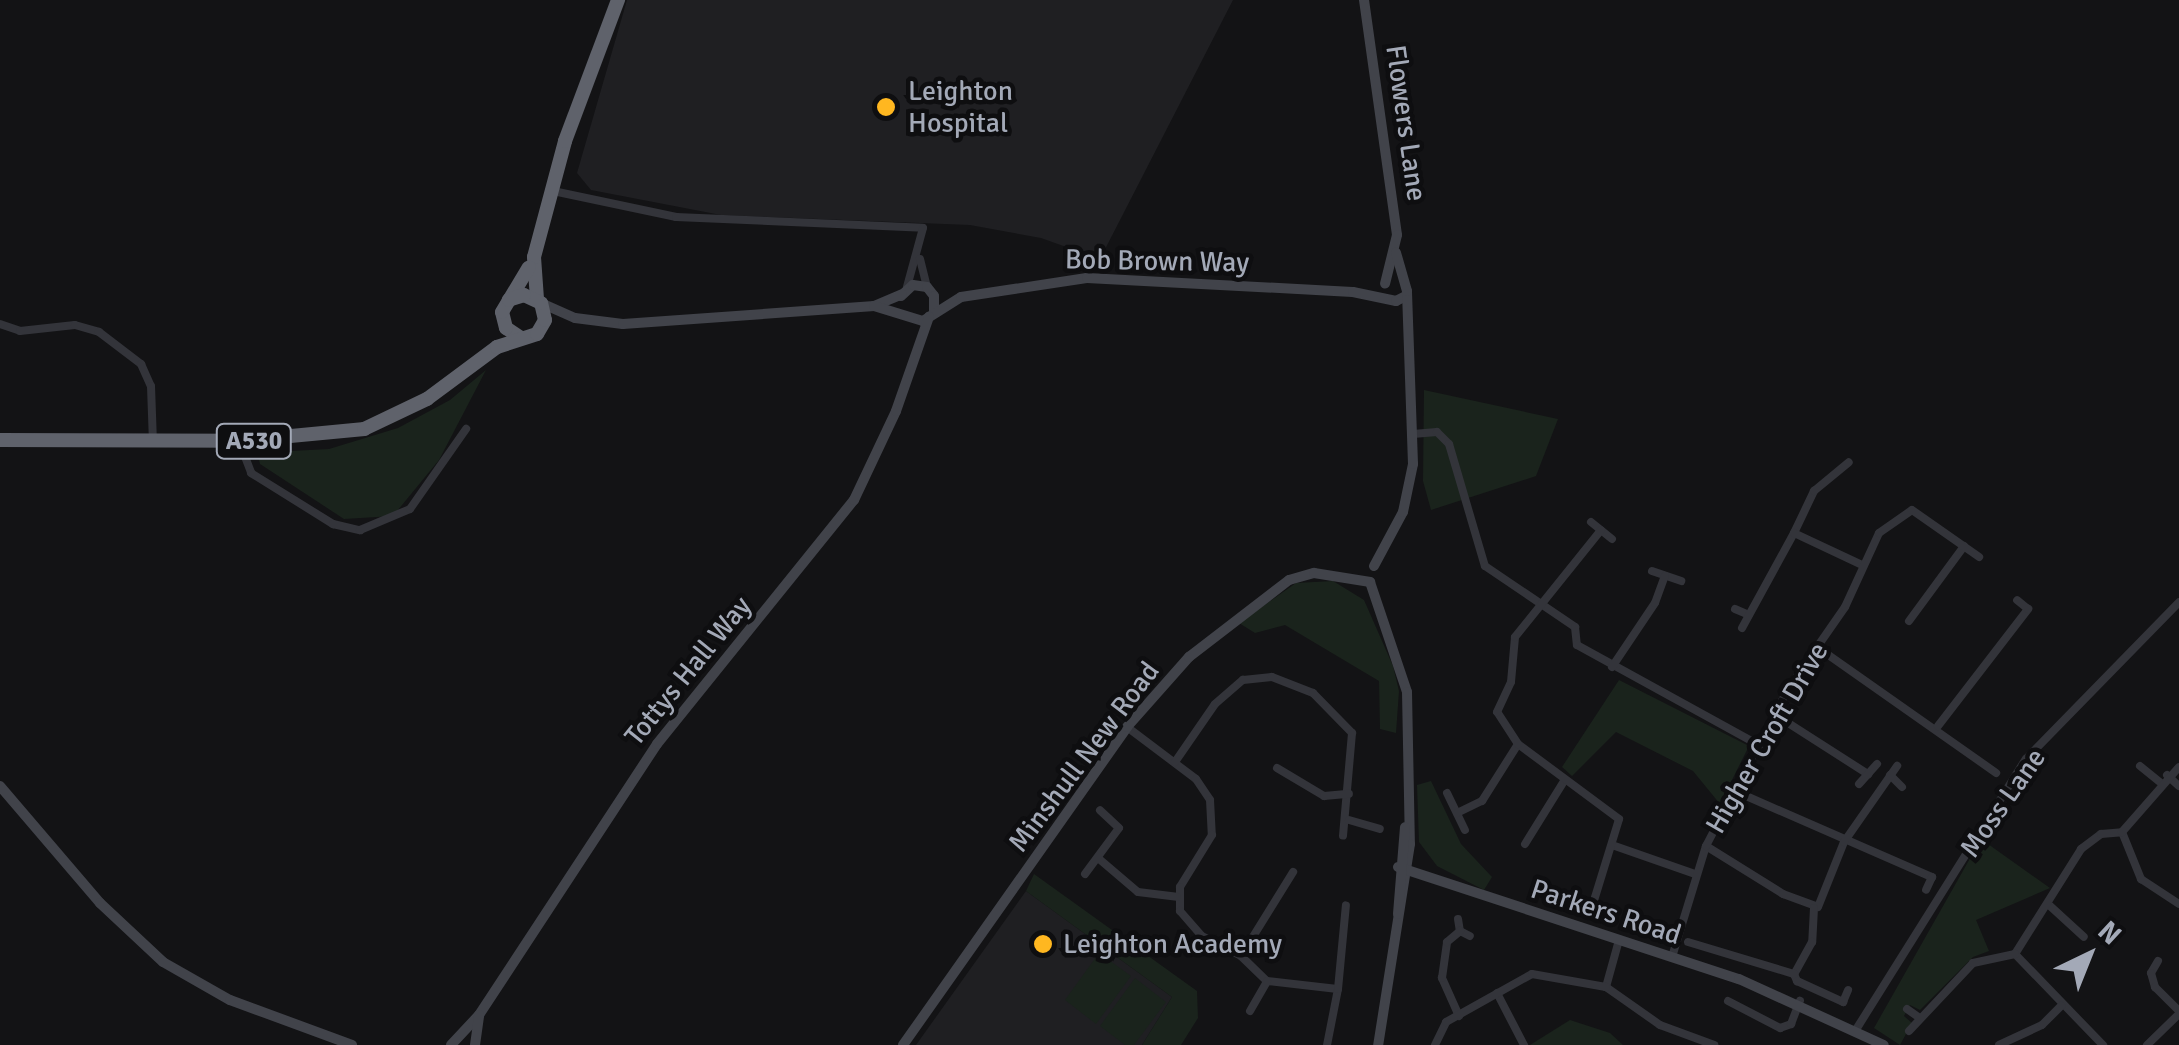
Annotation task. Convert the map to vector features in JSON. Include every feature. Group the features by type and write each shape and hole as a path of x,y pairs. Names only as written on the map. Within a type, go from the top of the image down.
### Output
{"highway":[{"path":"534,257 542,329 521,338 503,323 509,300 534,257 574,108 618,0"},
{"path":"509,300 539,301"},
{"name":"A530","path":"485,355 503,323"},
{"name":"A530","path":"0,440 317,438 376,425 427,400 485,355 521,338"}],"street":[{"name":"Flowers Lane","path":"1364,0 1396,253 1406,296"},
{"path":"539,301 575,318 623,324 874,306 904,291 920,260 923,228 676,218 553,191"},
{"name":"Flowers Lane","path":"1386,283 1396,253"},
{"path":"874,306 906,317 931,315 929,289 920,260"},
{"name":"Bob Brown Way","path":"931,315 961,297 1017,285 1122,278 1354,292 1389,299"},
{"name":"Bob Brown Way","path":"1354,292 1403,281"},
{"path":"1386,283 1389,299 1406,325"},
{"name":"Bob Brown Way","path":"904,291 929,289 961,297"},
{"name":"Tottys Hall Way","path":"904,291 914,350"},
{"path":"1378,1045 1404,868 1407,692 1370,582 1374,566 1403,512 1413,434 1406,296 1389,299"},
{"name":"Tottys Hall Way","path":"451,1045 479,1014 657,744 854,500 896,410 914,350 931,315"},
{"path":"542,329 575,318"},
{"path":"0,324 20,332 76,325 99,332 141,364 151,386 153,442"},
{"path":"240,441 251,474 333,524 360,530 410,509 466,429"},
{"path":"1413,434 1445,437 1480,560 1575,627 1577,645 1759,745"},
{"path":"1742,628 1814,491 1849,462"},
{"name":"Higher Croft Drive","path":"1672,957 1694,874 1706,846 1774,714 1817,647 1879,533 1901,512 1924,514 1979,557"},
{"path":"1591,522 1612,539"},
{"path":"1592,908 1619,819 1518,744 1497,712 1511,682 1515,637 1601,530"},
{"path":"1794,533 1862,565"},
{"path":"1909,621 1964,546"},
{"path":"1370,582 1357,575 1363,563 1374,566"},
{"path":"1652,572 1681,581"},
{"name":"Minshull New Road","path":"903,1045 1127,727 1189,657 1260,598 1300,576 1357,575"},
{"path":"1612,667 1655,602 1664,576"},
{"path":"1938,726 2028,609 2017,600"},
{"name":"Moss Lane","path":"1857,1028 2026,759 2179,602"},
{"path":"1735,608 1749,615"},
{"path":"1817,647 1938,726 1996,772"},
{"path":"1175,762 1224,694 1243,680 1272,676 1318,696 1348,725 1354,741 1349,820 1343,836"},
{"path":"1774,714 1868,774"},
{"path":"1127,727 1205,790 1213,821 1211,841 1177,898"},
{"path":"1457,813 1482,801 1518,744"},
{"path":"1859,784 1877,764"},
{"path":"1794,974 1812,942 1816,908 1844,842 1897,766"},
{"path":"2140,766 2179,786"},
{"path":"2015,954 2025,929 2049,905 2081,849 2101,834 2122,832 2164,779 2179,767"},
{"path":"1277,768 1324,796 1349,794"},
{"path":"1280,783 1286,774"},
{"path":"1890,775 1902,787"},
{"path":"1524,844 1564,780"},
{"path":"0,786 100,903 164,962 230,1000 352,1045"},
{"path":"1737,792 1785,809 1844,842 1932,877 1926,890"},
{"path":"1447,794 1465,830"},
{"path":"1100,810 1119,828"},
{"path":"1349,820 1380,830"},
{"path":"1085,874 1119,828 1131,823"},
{"path":"2122,832 2141,879 2179,904"},
{"path":"1612,844 1694,874"},
{"path":"1706,846 1816,908"},
{"path":"1098,858 1138,892 1177,898"},
{"name":"Parkers Road","path":"1404,868 1800,1001 1884,1045"},
{"path":"1240,956 1264,926 1286,872"},
{"path":"1177,898 1190,926 1240,956 1267,981 1338,989"},
{"path":"1577,904 1607,914"},
{"path":"2049,905 2084,936"},
{"path":"1327,1045 1338,989 1339,910"},
{"path":"1458,919 1460,931"},
{"path":"1460,931 1470,936"},
{"path":"1459,1016 1442,978 1447,942 1460,931"},
{"path":"1606,987 1619,940"},
{"path":"1688,942 1794,974 1843,1002 1848,990"},
{"path":"2015,954 2061,1006 2104,1045"},
{"path":"1909,1031 1983,956 2015,954"},
{"path":"2147,1045 2179,1012 2155,988 2151,973 2158,961"},
{"path":"1435,1045 1446,1022 1544,972 1606,987 1660,1025 1714,1045"},
{"path":"1250,1012 1267,981"},
{"path":"1497,993 1524,1045"},
{"path":"1728,1001 1780,1028 1791,1024 1800,1001"},
{"path":"1999,1045 2042,1025 2061,1006"},
{"path":"1907,1009 1920,1018"},
{"name":"Tottys Hall Way","path":"476,1045 479,1014"}],"shaded area":[{"name":"Leighton Hospital","path":"627,0 1233,0 1100,259 1041,238 970,225 721,215 591,190 577,173"},
{"path":"486,370 439,460 393,516 344,519 260,464 258,456 272,452 329,449 398,428 450,400"},
{"path":"1424,390 1558,419 1536,476 1431,510 1423,481"},
{"path":"1333,581 1364,600 1393,666 1399,691 1396,733 1380,729 1379,681 1285,625 1255,633 1239,623 1296,583"},
{"path":"1619,680 1749,746 1720,804 1693,771 1616,732 1572,776 1562,767"},
{"path":"1431,781 1461,844 1492,877 1484,890 1437,866 1419,842 1417,785"},
{"path":"1981,839 2050,888 1976,920 1989,951 1973,957 1920,1010 1910,1005 1904,1016 1912,1023 1900,1045 1874,1028"},
{"path":"1034,874 1197,991 1198,1018 1181,1045 1142,1045 1172,997 1026,891"},
{"name":"Leighton Academy","path":"1026,891 1172,997 1142,1045 916,1045"},
{"path":"1099,953 1131,976 1096,1024 1065,1000"},
{"path":"1135,978 1166,1002 1134,1045 1125,1045 1100,1026"},
{"path":"1570,1020 1610,1033 1623,1045 1530,1045"}],"place":[{"name":"Leighton Hospital","path":"886,107"},
{"name":"Leighton Academy","path":"1043,944"}]}
